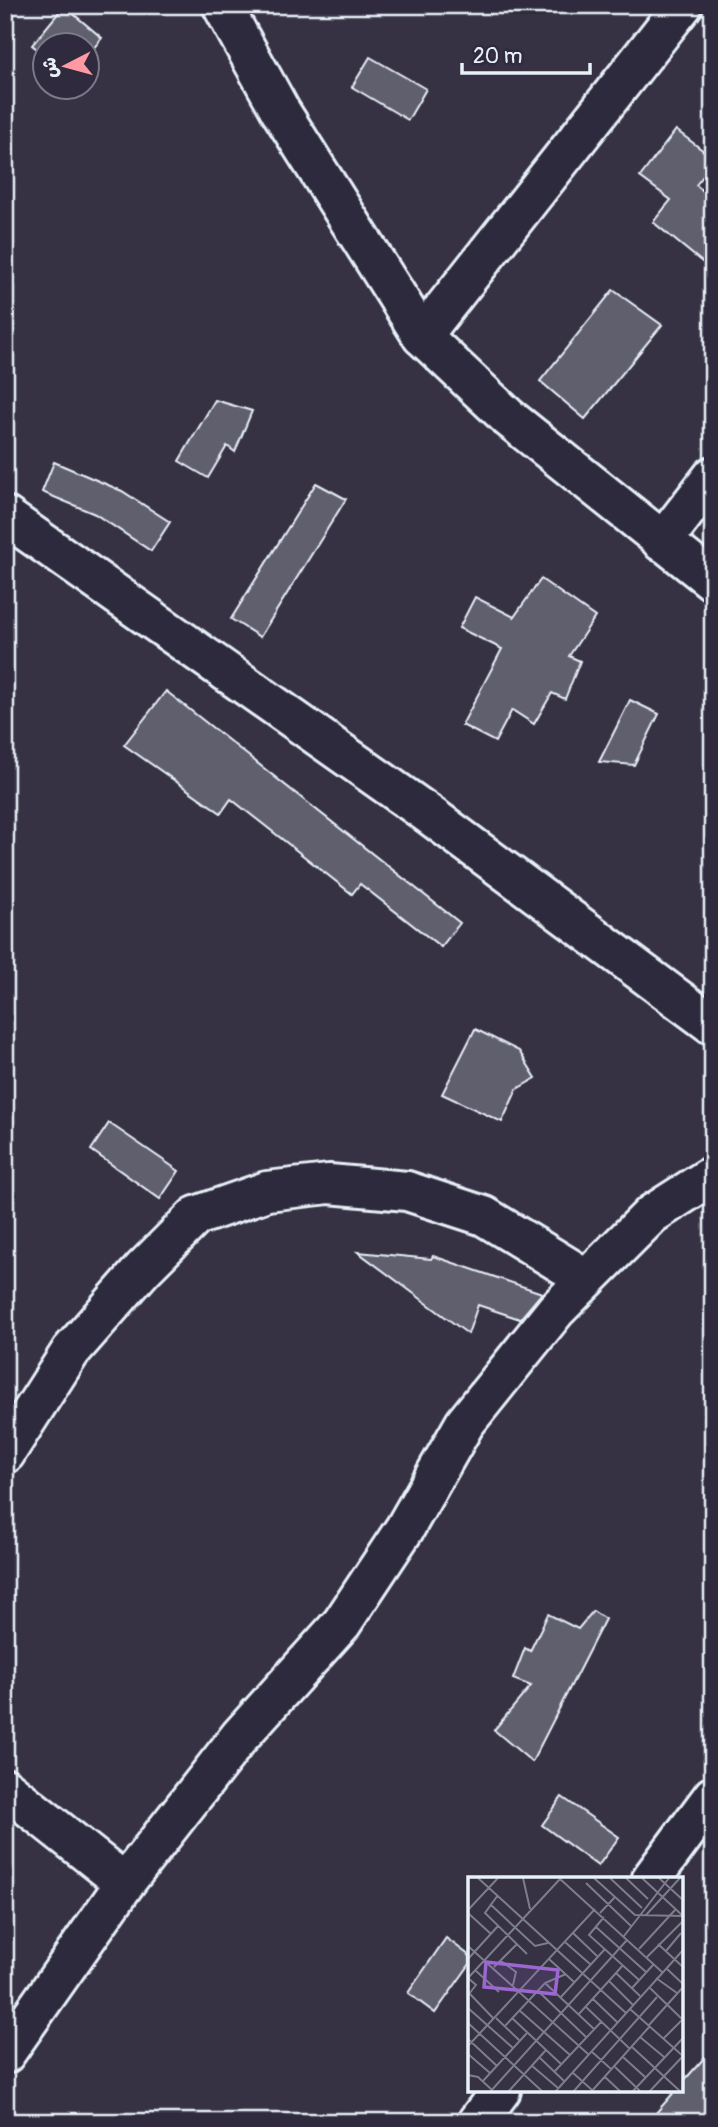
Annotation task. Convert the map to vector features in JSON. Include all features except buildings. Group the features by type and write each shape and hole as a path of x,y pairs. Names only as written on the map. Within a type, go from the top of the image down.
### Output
{"street":[{"path":"222,5 281,112 422,336 509,418 713,581"},
{"path":"422,336 683,5"},
{"path":"662,542 713,476"},
{"path":"5,516 427,813 713,1024"},
{"path":"5,2054 124,1883 240,1736 342,1623 405,1528 465,1423 556,1310 653,1214 713,1175"},
{"path":"5,1454 71,1351 143,1269 196,1216 267,1191 329,1184 407,1191 484,1216 587,1279"},
{"path":"5,1788 124,1883"},
{"path":"653,1877 713,1796"},
{"path":"477,2122 500,2092"}]}
